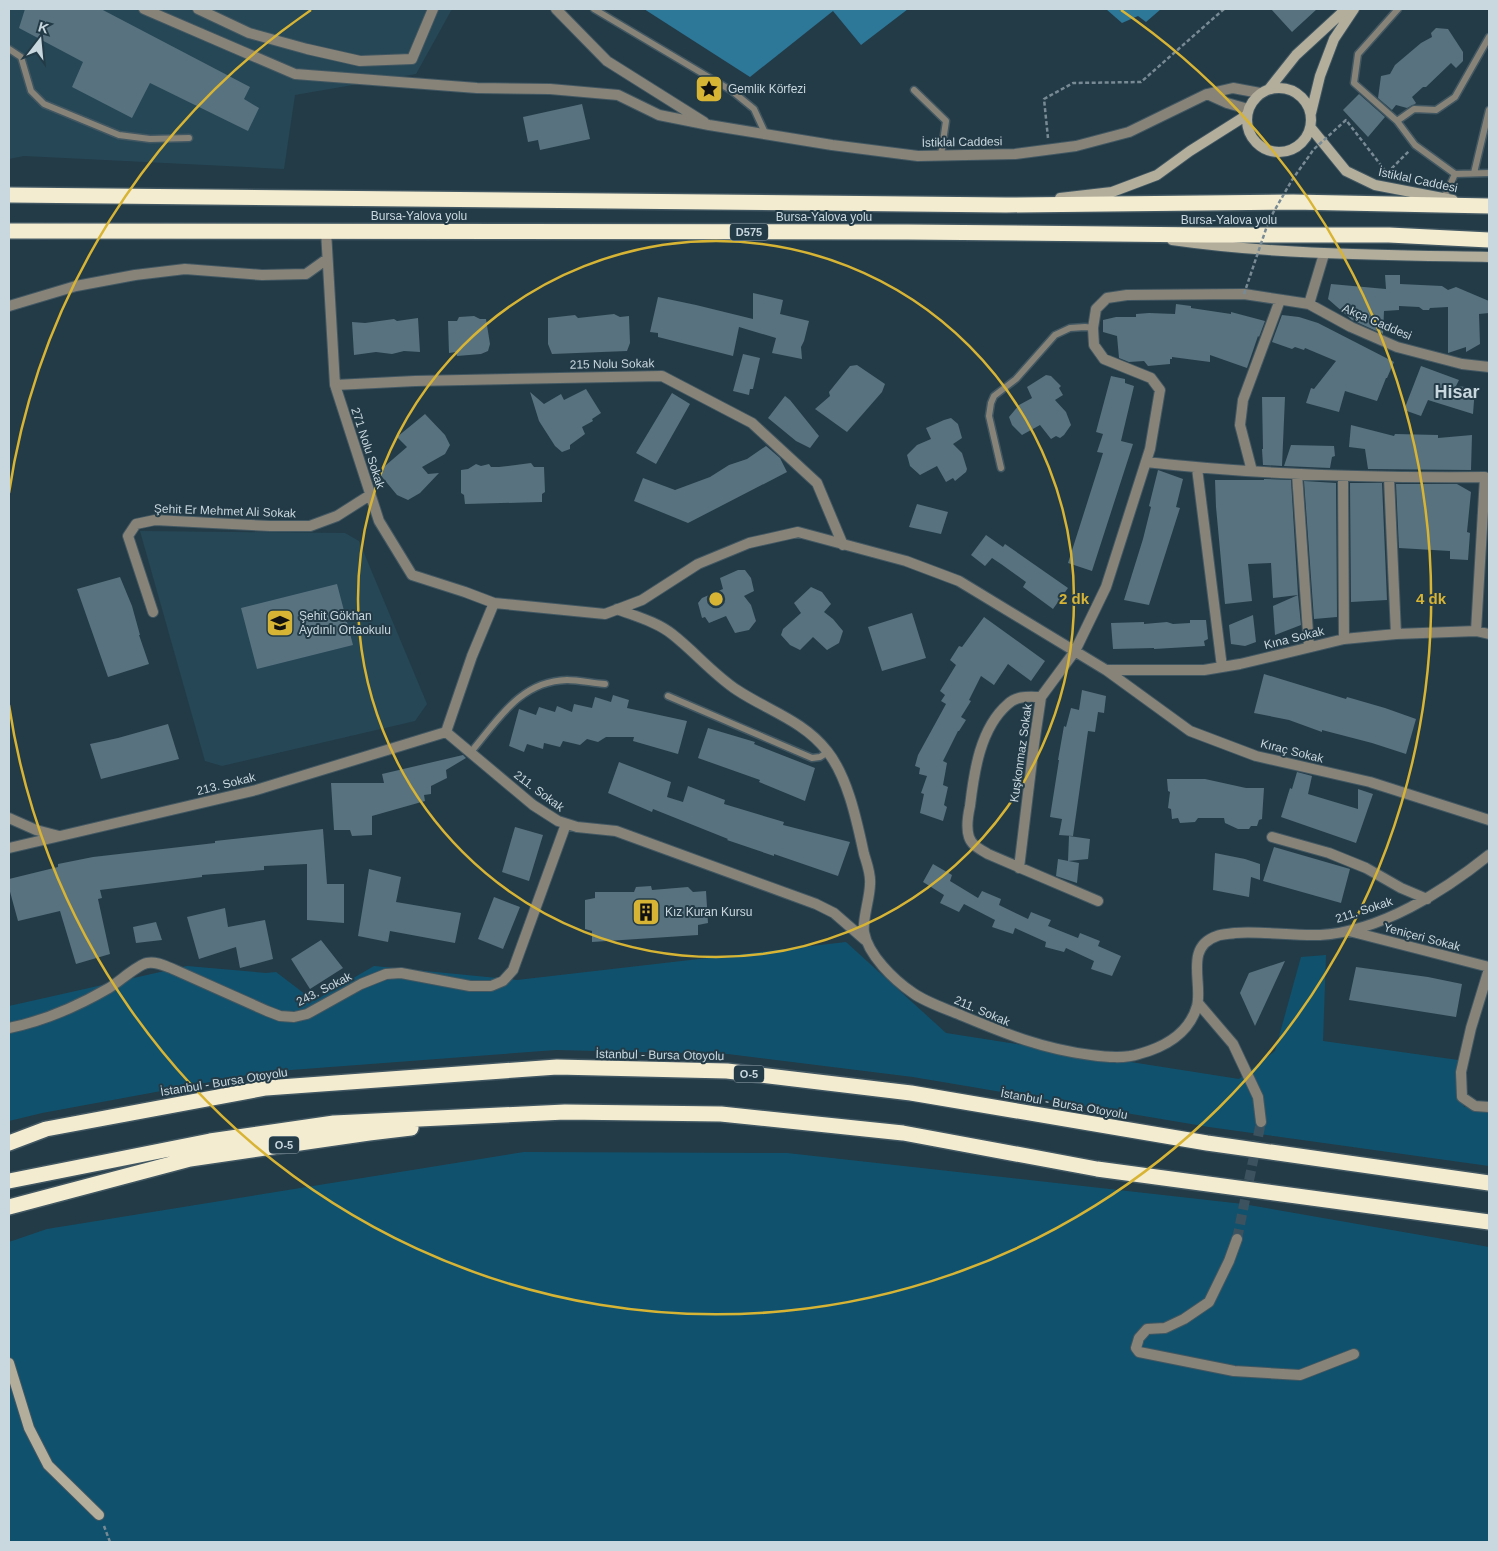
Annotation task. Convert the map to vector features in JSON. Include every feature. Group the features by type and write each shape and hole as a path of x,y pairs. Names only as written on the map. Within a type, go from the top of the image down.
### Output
{"highway":[{"name":"Bursa-Yalova yolu","path":"9,195 1006,205 1439,201 1487,206"},
{"name":"Bursa-Yalova yolu","path":"9,231 908,232 1390,235 1489,240"},
{"name":"İstanbul - Bursa Otoyolu","path":"9,1141 46,1129 266,1088 556,1067 727,1071 911,1093 1207,1143 1489,1183"},
{"name":"O-5","path":"9,1181 210,1141 334,1123 565,1112 721,1114 903,1133 1097,1169 1489,1222"},
{"name":"O-5","path":"9,1207 190,1159 369,1133 565,1112"}],"main road":[{"path":"1265,91 1280,87 1290,89 1306,103 1310,113 1311,128 1302,143 1292,149 1282,152 1271,151 1261,147 1254,140 1248,131 1248,112 1252,101 1265,91 1296,55 1346,9"},
{"path":"1310,113 1320,76 1334,39 1354,9"},
{"path":"1006,205 1112,192 1157,175 1190,150 1248,112"},
{"name":"İstiklal Caddesi","path":"1311,128 1346,170 1375,185 1439,201"},
{"path":"1127,234 1221,247 1324,254 1489,257"},
{"path":"9,1363 29,1428 48,1465 99,1515"}],"street":[{"name":"İstiklal Caddesi","path":"144,9 295,74 477,88 550,89 618,95 658,115 766,135 908,155 1015,154 1076,146 1129,132 1207,94 1233,88 1265,91"},
{"path":"198,9 249,33 360,61 412,59 434,9"},
{"path":"556,9 607,61 709,125"},
{"path":"1207,94 1248,112"},
{"name":"271 Nolu Sokak","path":"326,231 335,385 379,521 412,575 494,603 605,614 642,600 698,564 749,542 798,532 844,545"},
{"path":"1093,328 1096,308 1107,298 1244,294 1309,304 1324,254"},
{"path":"9,306 76,286 135,275 184,268 262,275 306,274 327,259"},
{"path":"1252,471 1240,425 1241,410 1280,300"},
{"name":"Akça Caddesi","path":"1309,304 1351,327 1397,347 1462,364 1489,367"},
{"name":"Kuşkonmaz Sokak","path":"1020,868 1041,698 1075,651 1106,587 1146,462 1157,417 1160,390 1151,378 1104,359 1094,345 1093,328"},
{"name":"215 Nolu Sokak","path":"335,385 415,381 662,376 752,423 818,483 844,545"},
{"path":"1146,462 1198,468 1297,474 1389,478 1485,477 1476,631"},
{"path":"1198,468 1222,667"},
{"path":"1297,474 1309,647"},
{"path":"1343,476 1344,639"},
{"path":"1389,478 1396,634"},
{"name":"Şehit Er Mehmet Ali Sokak","path":"153,612 128,536 136,524 155,520 270,526 310,526 338,516 370,495"},
{"name":"Kıraç Sokak","path":"844,545 906,561 959,581 1106,670 1190,731 1256,756 1370,782 1489,820"},
{"path":"446,732 472,656 494,603"},
{"path":"617,609 646,620 671,633 737,691 808,731 828,752 839,772 854,810 871,881 863,930 868,942"},
{"name":"Kına Sokak","path":"1106,670 1204,670 1240,664 1344,639 1396,634 1476,631 1489,634"},
{"path":"1041,698 1020,697 1009,703 996,719 979,752 968,818 968,835 973,845 988,854 1098,901"},
{"name":"211. Sokak","path":"446,732 533,805 558,821 577,827 616,831 816,904 834,913 868,942 870,948 886,970 914,994 1021,1040 1058,1050 1107,1057 1136,1056 1162,1047 1180,1035 1192,1018 1198,1003 1196,976 1198,954 1206,941 1218,935 1243,933 1321,935 1348,931 1385,919 1427,899 1464,876 1489,856"},
{"name":"213. Sokak","path":"9,848 256,790 446,732"},
{"path":"9,818 36,830 60,836"},
{"name":"243. Sokak","path":"9,1028 25,1025 76,1006 110,987 146,963 158,963 280,1016 294,1018 307,1014 361,984 386,974 401,973 470,986 491,986 502,981 513,970 566,824"},
{"path":"1272,837 1329,854 1366,868 1401,888 1427,899"},
{"name":"Yeniçeri Sokak","path":"1348,931 1489,968"},
{"path":"1489,968 1471,1028 1461,1072 1462,1097 1475,1106 1489,1107"},
{"path":"1198,1003 1233,1044 1258,1097 1261,1122"},
{"path":"1238,1239 1209,1302 1184,1319 1165,1328 1147,1329 1140,1338 1136,1348 1139,1352 1234,1371 1300,1375 1354,1354"}],"lane":[{"path":"594,9 732,90 754,109 766,135"},
{"path":"1398,9 1358,54 1354,83 1397,121 1415,145 1455,174 1489,173"},
{"path":"1397,121 1414,109 1436,110 1455,97 1489,37"},
{"path":"9,49 21,57 31,91 44,104 119,135 150,139 190,138"},
{"path":"914,90 946,121 941,156"},
{"path":"1474,173 1489,110"},
{"path":"1439,201 1455,174"},
{"path":"1001,468 989,416 994,396 1016,379 1055,335 1070,328 1093,328"},
{"path":"471,752 514,701 532,689 565,680 605,684"},
{"path":"668,696 812,758 820,757 828,752"}],"path":[{"path":"1049,150 1044,99 1073,83 1141,82 1224,9"},
{"path":"1244,294 1269,220 1292,180 1314,149 1346,120 1387,173 1415,145"},
{"path":"99,1515 110,1542"}],"shaded area":[{"path":"9,9 452,9 416,74 295,95 284,169 24,156 9,159"},
{"path":"644,9 908,9 861,45 833,11 750,77"},
{"path":"1106,9 1161,9 1146,22 1138,16 1122,23"},
{"name":"Şehit Gökhan Aydınlı Ortaokulu","path":"140,531 345,533 359,541 427,704 415,721 222,766 205,761"},
{"path":"846,942 946,1033 1239,1079 1275,1051 1301,957 1326,955 1323,1041 1458,1060 1464,1107 1489,1107 1489,1166 1209,1127 913,1077 728,1054 556,1050 264,1072 42,1113 9,1121 9,1006 187,966 266,973 276,972 314,1001 374,966 517,980"},
{"path":"524,1152 787,1153 1243,1204 1489,1247 1489,1542 9,1542 9,1242 47,1229"}],"building":[{"path":"25,9 101,9 250,87 244,99 259,108 248,131 150,83 132,118 72,87 83,62 19,28"},
{"path":"1271,9 1317,9 1292,32"},
{"path":"1436,28 1448,29 1463,52 1463,61 1456,68 1451,63 1426,87 1423,87 1412,97 1415,104 1407,108 1396,105 1392,110 1378,98 1381,76 1390,74 1395,65 1421,43 1432,37 1431,33"},
{"path":"1359,94 1385,117 1368,137 1343,110"},
{"path":"582,104 590,139 540,150 538,140 528,142 523,117"},
{"path":"1385,275 1400,275 1400,284 1442,286 1448,290 1456,287 1489,301 1489,313 1479,314 1480,344 1466,352 1466,347 1448,353 1448,307 1423,310 1419,307 1399,306 1399,310 1384,311 1383,334 1352,320 1328,299 1331,284 1386,289"},
{"path":"753,293 783,300 780,314 809,321 801,347 802,359 772,353 776,338 739,327 733,356 658,337 658,333 650,332 658,297 753,319"},
{"path":"1176,304 1231,314 1231,312 1265,321 1247,368 1210,355 1210,362 1172,357 1170,364 1148,366 1144,361 1129,362 1119,358 1117,336 1103,332 1103,320 1116,317 1136,317 1136,314 1175,314"},
{"path":"614,314 620,317 629,316 630,343 627,351 552,354 548,344 548,318 575,315 578,318"},
{"path":"1282,315 1299,317 1318,323 1394,362 1377,401 1345,391 1339,412 1306,403 1311,388 1314,389 1336,361 1305,348 1304,350 1295,347 1292,349 1272,342"},
{"path":"474,316 486,319 490,344 488,351 481,354 457,356 456,352 449,353 448,321 457,321 459,317"},
{"path":"418,318 420,352 404,351 392,354 376,352 354,355 352,322 365,323"},
{"path":"743,354 760,358 753,389 750,389 749,395 733,391"},
{"path":"857,365 885,384 882,392 847,432 815,409 830,396 829,392 850,366"},
{"path":"1421,366 1459,380 1456,386 1475,388 1473,414 1428,400 1421,416 1404,410"},
{"path":"1046,375 1051,376 1061,386 1059,388 1063,395 1055,400 1066,412 1071,425 1060,438 1056,436 1051,439 1040,425 1022,435 1012,425 1009,417 1019,405 1032,398 1027,387"},
{"path":"1111,376 1125,379 1125,383 1134,386 1121,441 1133,444 1092,571 1068,563 1103,453 1097,452 1103,434 1096,432"},
{"path":"586,389 601,413 592,419 593,421 582,427 585,434 570,445 570,449 562,452 555,446 539,421 530,392 544,404 561,394 564,400"},
{"path":"672,393 690,404 656,464 636,453"},
{"path":"785,396 819,436 810,448 796,441 768,418"},
{"path":"1262,397 1285,397 1282,466 1263,465"},
{"path":"425,414 445,435 450,445 445,454 422,467 428,474 439,473 420,493 408,500 397,495 378,472 407,447 397,437"},
{"path":"951,418 958,424 962,438 953,444 962,453 967,469 966,472 955,481 953,478 946,482 937,466 920,475 910,466 907,455 917,445 931,439 926,428"},
{"path":"1351,425 1394,436 1395,434 1438,435 1438,438 1472,435 1471,470 1368,469 1365,449 1349,447"},
{"path":"1291,445 1334,446 1335,456 1332,457 1330,468 1284,466"},
{"path":"766,446 780,458 787,472 688,523 634,501 643,478 675,490 710,477 729,465 747,459"},
{"path":"531,463 534,467 544,467 545,492 542,494 542,502 465,504 464,495 461,493 461,470 468,469 476,464 481,466 489,464 491,467 499,467"},
{"path":"1158,470 1183,479 1176,507 1180,508 1149,605 1124,600 1143,539"},
{"path":"1215,480 1291,480 1298,595 1273,598 1271,563 1248,564 1252,601 1225,604"},
{"path":"1304,481 1336,483 1337,617 1314,619"},
{"path":"1350,483 1382,483 1387,600 1351,602"},
{"path":"1396,484 1457,484 1471,492 1467,532 1470,533 1468,560 1450,559 1450,551 1399,548"},
{"path":"917,504 948,512 941,534 909,527"},
{"path":"986,535 1003,547 1005,544 1068,588 1053,609 1023,587 1026,582 992,558 985,566 971,555"},
{"path":"738,570 745,570 751,578 754,591 744,596 751,605 756,621 749,630 735,633 726,616 709,623 705,617 702,618 698,603 702,598 723,589 720,578"},
{"path":"120,577 132,606 149,664 108,677 77,589"},
{"path":"337,584 353,645 257,669 241,608"},
{"path":"811,587 822,592 831,604 824,612 843,631 839,643 827,650 813,637 800,650 790,645 781,635 783,629 801,613 794,603"},
{"path":"1298,595 1301,625 1275,635 1273,606"},
{"path":"912,613 926,658 882,671 868,627"},
{"path":"1253,615 1256,642 1245,646 1231,644 1229,625"},
{"path":"984,617 1045,661 1031,681 1008,664 994,685 981,676 969,700 971,701 961,717 966,720 958,731 943,761 947,763 943,785 948,787 944,805 947,807 943,821 920,813 924,794 921,793 927,776 919,774 920,768 915,766 918,755 946,704 941,701 945,695 940,691 956,665 950,660 959,646 962,647"},
{"path":"1190,620 1206,620 1208,639 1204,641 1205,646 1113,649 1111,623 1144,622 1144,624 1167,622 1173,624 1190,623"},
{"path":"1264,674 1346,699 1347,697 1385,708 1416,719 1406,754 1372,743 1322,730 1322,732 1289,720 1254,713"},
{"path":"1082,690 1106,696 1104,713 1098,712 1095,732 1088,731 1073,836 1059,835 1062,819 1050,817 1058,760 1064,726 1066,727 1071,708 1079,710"},
{"path":"613,695 629,700 627,708 687,721 678,754 633,741 634,737 606,737 598,742 587,739 580,745 563,741 560,747 544,743 543,749 527,744 524,752 509,746 519,709 536,715 539,707 555,712 557,706 572,712 574,704 592,708 595,697 611,702"},
{"path":"168,724 179,759 101,779 90,744"},
{"path":"708,728 755,742 754,744 815,768 805,801 759,782 760,780 698,758"},
{"path":"463,755 466,758 446,770 447,778 431,786 431,794 424,795 425,801 372,816 372,835 352,836 350,830 334,830 331,783 384,783 382,774"},
{"path":"619,762 671,782 667,797 683,802 688,786 725,800 724,804 784,822 783,825 850,842 838,876 727,840 653,809 652,812 608,793"},
{"path":"1297,772 1312,776 1308,794 1358,809 1358,789 1373,794 1356,843 1281,817"},
{"path":"1167,779 1205,779 1246,788 1264,788 1262,819 1259,820 1257,826 1251,826 1249,829 1238,829 1225,823 1224,818 1198,818 1195,822 1180,823 1178,818 1172,819 1171,809 1168,808 1170,792 1168,791"},
{"path":"515,827 543,835 529,881 502,872"},
{"path":"323,829 327,884 344,884 344,923 307,920 307,864 264,866 264,870 202,875 202,877 100,890 102,898 98,899 110,954 76,964 60,911 18,921 9,888 9,879 58,867 58,864 93,857"},
{"path":"1069,836 1090,839 1088,859 1068,861"},
{"path":"1274,847 1350,869 1341,903 1263,881"},
{"path":"1215,853 1260,864 1260,880 1251,877 1249,897 1213,890"},
{"path":"1058,859 1079,863 1077,883 1056,876"},
{"path":"933,864 952,875 950,881 978,898 982,891 1001,899 999,905 1028,919 1031,912 1051,920 1048,926 1078,938 1080,933 1100,941 1098,946 1121,956 1112,976 1091,969 1094,961 1066,948 1064,952 1045,947 1046,942 1015,928 1013,934 992,927 995,920 964,904 959,912 940,903 944,895 923,882"},
{"path":"369,869 401,877 396,902 461,913 455,943 390,931 388,942 358,936"},
{"name":"Kız Kuran Kursu","path":"651,886 652,890 688,887 693,892 706,891 708,923 698,925 698,935 592,942 592,931 585,929 585,900 595,898 595,892 634,892 636,887"},
{"path":"494,897 520,907 503,949 478,939"},
{"path":"225,908 228,927 265,920 273,959 240,968 236,947 199,959 187,917"},
{"path":"156,922 162,940 136,943 133,927"},
{"path":"321,940 343,968 310,989 291,959"},
{"path":"1285,961 1255,1026 1240,993 1249,973"},
{"path":"1356,967 1428,977 1462,984 1456,1017 1349,1000"}],"tunnel":[{"path":"1237,1239 1261,1122"}],"place":[{"name":"Gemlik Körfezi","path":"709,89"},
{"name":"Şehit Gökhan Aydınlı Ortaokulu","path":"280,623"},
{"name":"Kız Kuran Kursu","path":"646,912"}],"district":[{"name":"Hisar","path":"1457,392"}]}
